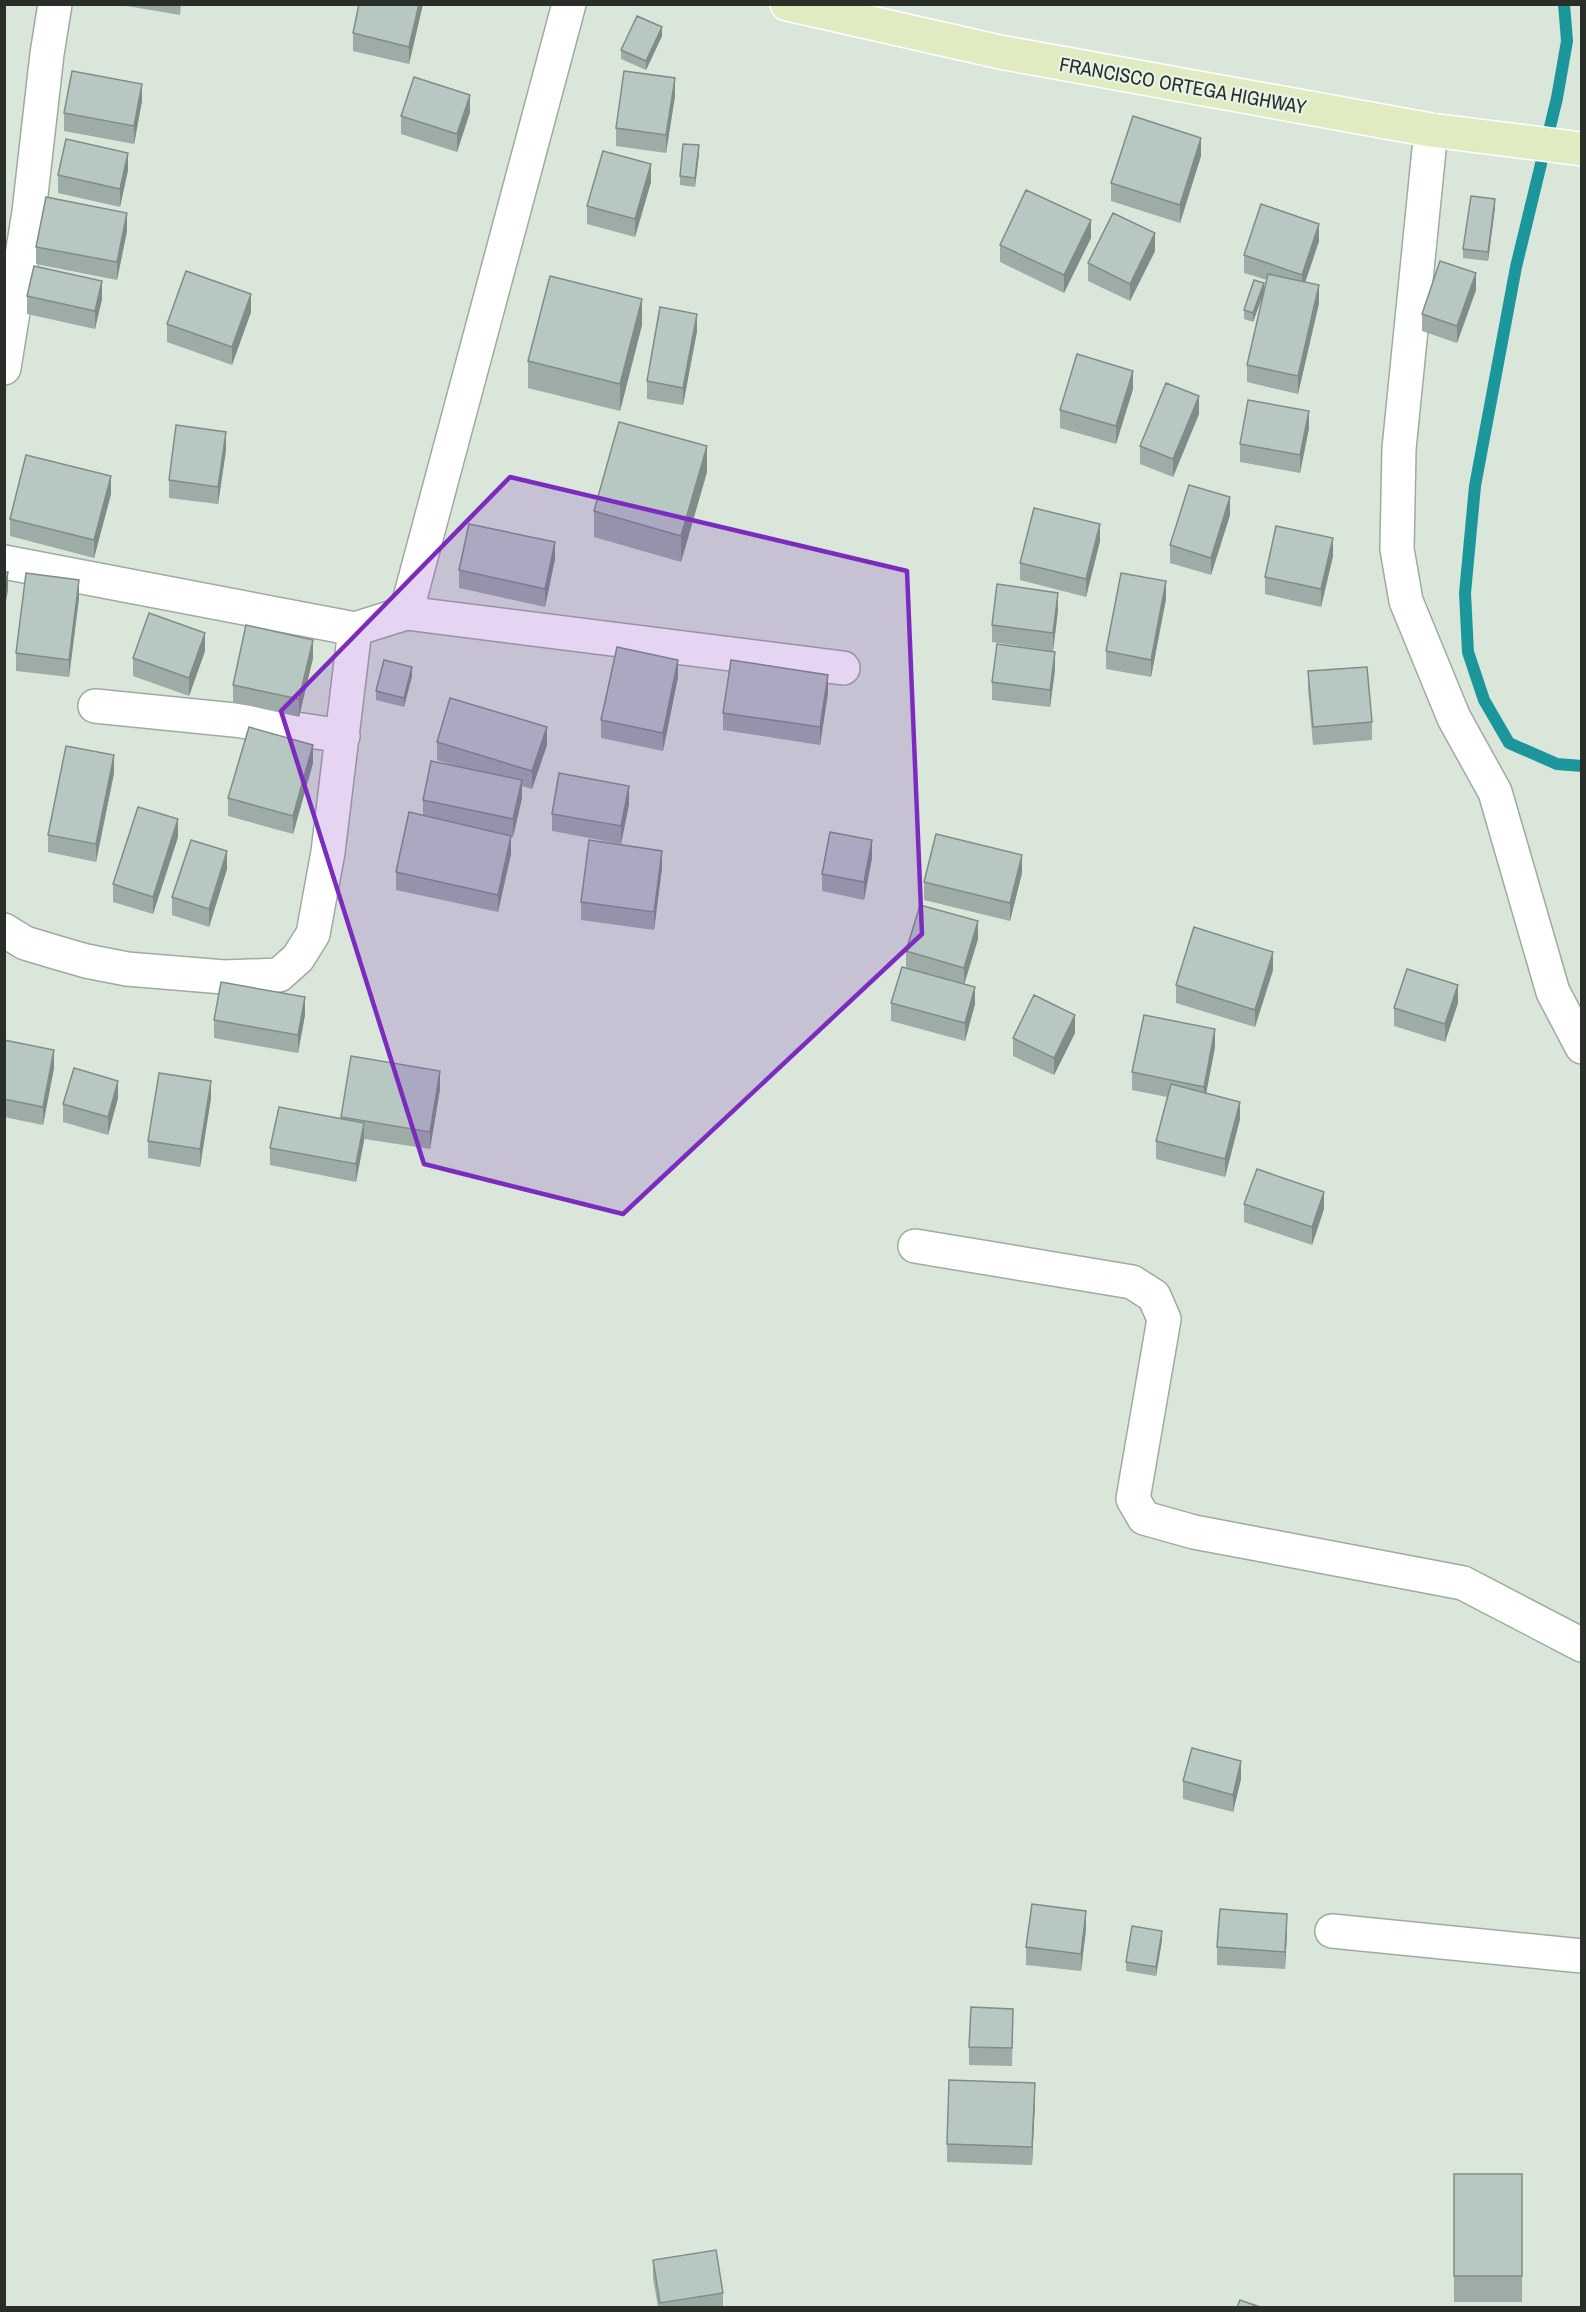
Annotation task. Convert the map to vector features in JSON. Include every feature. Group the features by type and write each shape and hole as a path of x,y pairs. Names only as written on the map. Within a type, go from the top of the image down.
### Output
{"main road":[{"name":"FRANCISCO ORTEGA HIGHWAY","path":"787,4 1000,52 1436,130 1581,149"}],"street":[{"path":"4,368 29,212 46,54 55,4"},
{"path":"406,613 569,4"},
{"path":"1436,130 1399,450 1397,549 1406,602 1454,718 1495,792 1553,992 1581,1047"},
{"path":"4,562 355,629 406,613 843,668"},
{"path":"4,930 25,942 55,952 127,969 224,977 279,975 298,958 313,934 328,852 355,629"},
{"path":"95,706 234,720 343,736"},
{"path":"915,1246 1131,1282 1154,1296 1164,1319 1133,1499 1144,1518 1194,1532 1463,1583 1581,1645"},
{"path":"1332,1931 1581,1956"}],"highlighted area":[{"path":"510,477 907,571 922,934 623,1214 424,1164 281,711"}],"building":[{"path":"359,4 419,4 409,47 353,33"},
{"path":"637,16 662,27 646,61 621,50"},
{"path":"72,71 142,84 134,126 64,113"},
{"path":"624,71 675,78 666,135 616,128"},
{"path":"414,77 470,95 457,134 401,116"},
{"path":"1133,116 1201,138 1180,205 1111,183"},
{"path":"66,139 128,153 120,189 58,175"},
{"path":"683,144 699,145 695,178 680,176"},
{"path":"603,151 651,164 635,219 587,206"},
{"path":"1026,190 1091,220 1064,275 1000,245"},
{"path":"1471,196 1495,199 1488,252 1463,249"},
{"path":"46,197 127,213 117,262 36,247"},
{"path":"1261,204 1319,224 1302,275 1244,255"},
{"path":"1113,213 1155,233 1130,284 1088,263"},
{"path":"1440,261 1476,273 1457,326 1422,314"},
{"path":"34,266 102,281 95,311 27,296"},
{"path":"186,271 251,294 232,347 167,324"},
{"path":"1268,274 1319,285 1298,376 1247,365"},
{"path":"550,276 642,299 620,384 528,361"},
{"path":"1254,280 1264,283 1253,313 1244,310"},
{"path":"660,307 697,314 683,388 647,381"},
{"path":"1077,354 1133,371 1116,426 1060,410"},
{"path":"1166,383 1199,396 1173,459 1140,446"},
{"path":"1248,400 1309,411 1300,455 1240,444"},
{"path":"619,422 707,446 681,536 594,511"},
{"path":"176,425 226,432 218,487 169,480"},
{"path":"26,455 111,476 94,540 10,519"},
{"path":"1189,485 1230,497 1211,558 1170,545"},
{"path":"1034,508 1100,524 1086,579 1020,563"},
{"path":"469,524 555,542 545,589 459,570"},
{"path":"1276,526 1333,538 1321,589 1265,577"},
{"path":"4,572 8,572 4,594"},
{"path":"26,573 79,580 69,660 16,653"},
{"path":"1121,573 1166,581 1151,660 1106,651"},
{"path":"997,584 1058,593 1053,633 992,625"},
{"path":"149,613 205,633 189,678 133,658"},
{"path":"246,625 313,640 299,699 233,685"},
{"path":"997,644 1055,652 1050,690 992,682"},
{"path":"617,647 678,660 663,733 601,720"},
{"path":"384,660 412,667 404,698 376,691"},
{"path":"731,660 828,675 820,727 723,713"},
{"path":"1367,667 1372,722 1313,727 1308,671"},
{"path":"450,698 547,727 532,771 437,742"},
{"path":"249,727 313,745 293,816 228,798"},
{"path":"66,746 114,755 96,844 48,835"},
{"path":"431,761 522,780 513,819 423,800"},
{"path":"559,773 629,786 621,826 552,814"},
{"path":"138,807 178,819 153,897 113,884"},
{"path":"409,812 511,836 498,895 396,872"},
{"path":"830,832 872,840 864,882 822,874"},
{"path":"936,834 1022,855 1010,903 924,882"},
{"path":"191,840 227,851 209,909 172,897"},
{"path":"589,840 662,851 654,912 581,902"},
{"path":"920,905 978,921 964,968 906,951"},
{"path":"1194,927 1273,952 1255,1010 1176,985"},
{"path":"902,967 975,987 965,1023 891,1003"},
{"path":"1407,969 1458,985 1445,1024 1394,1008"},
{"path":"221,982 305,997 298,1035 214,1020"},
{"path":"1034,995 1075,1015 1054,1058 1013,1038"},
{"path":"1144,1015 1215,1029 1204,1087 1132,1072"},
{"path":"4,1040 54,1050 43,1107 4,1099"},
{"path":"351,1056 440,1071 430,1132 341,1117"},
{"path":"74,1068 118,1081 108,1117 63,1104"},
{"path":"159,1073 211,1081 200,1149 148,1141"},
{"path":"1171,1084 1240,1102 1225,1159 1156,1141"},
{"path":"279,1107 364,1123 356,1164 270,1148"},
{"path":"1257,1169 1324,1192 1312,1227 1244,1204"},
{"path":"1192,1748 1241,1761 1233,1795 1183,1781"},
{"path":"1032,1904 1086,1911 1081,1954 1026,1947"},
{"path":"1220,1909 1287,1914 1285,1952 1217,1947"},
{"path":"1132,1926 1162,1931 1156,1967 1126,1962"},
{"path":"971,2007 1013,2009 1012,2048 969,2047"},
{"path":"949,2080 1035,2083 1032,2147 947,2144"},
{"path":"1454,2174 1522,2174 1522,2276 1454,2276"},
{"path":"716,2250 723,2293 660,2303 653,2260"},
{"path":"1240,2300 1260,2307 1237,2307"}],"waterway":[{"path":"1564,4 1567,41 1557,98 1516,267 1475,486 1465,593 1468,652 1484,700 1509,743 1557,764 1582,766"}]}
